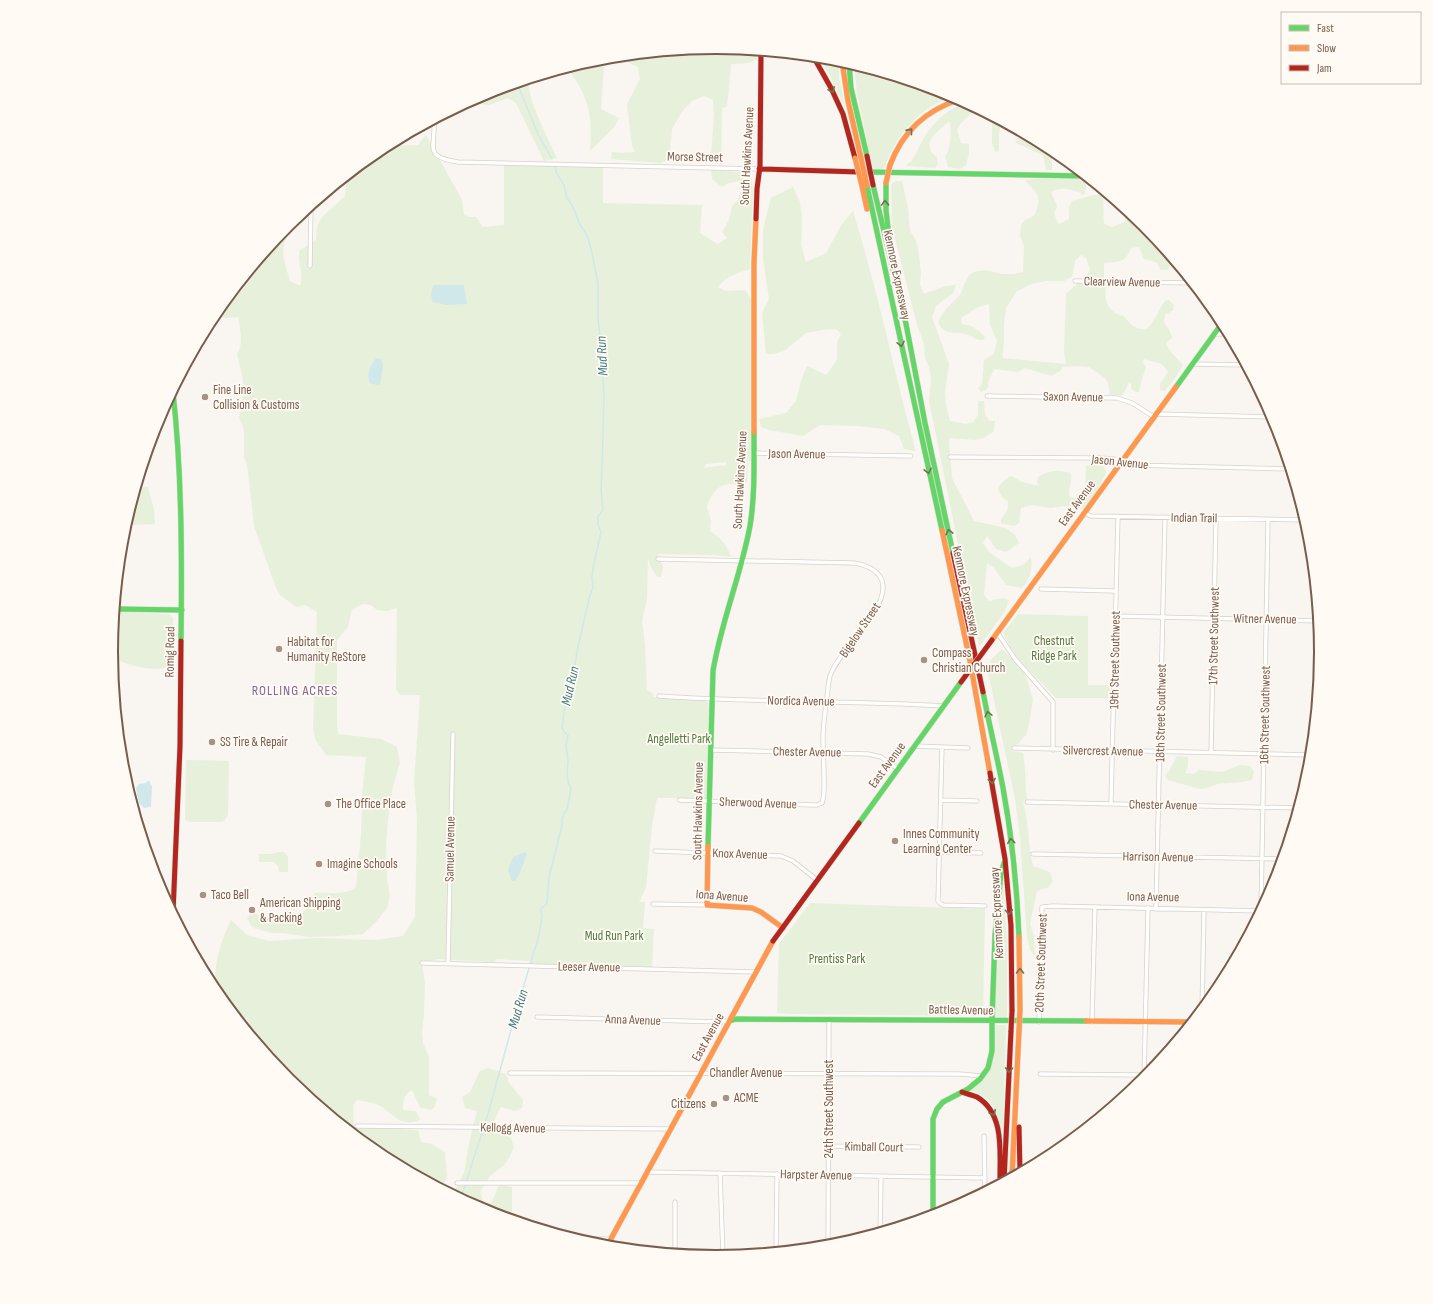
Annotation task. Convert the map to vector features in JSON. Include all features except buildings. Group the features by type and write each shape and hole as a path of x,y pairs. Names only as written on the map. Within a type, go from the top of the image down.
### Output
{"main road":[{"name":"South Hawkins Avenue","path":"707,905 708,801 713,671 716,652 750,525 754,453 754,263 759,169 761,56"},
{"path":"817,62 843,114 855,158 867,186 893,270"},
{"path":"843,67 848,101 864,157"},
{"path":"849,69 851,88 864,157 867,186"},
{"path":"893,270 886,210 886,182 890,164 899,146 915,125 926,115 951,103"},
{"name":"Morse Street","path":"759,169 1078,176"},
{"name":"Kenmore Expressway","path":"867,186 970,661 999,817 1005,859 1011,926 1012,1011 1004,1176"},
{"name":"Kenmore Expressway","path":"893,270 906,324 925,423 1004,787 1010,830 1017,894 1020,963 1020,1010 1012,1171"},
{"name":"East Avenue","path":"611,1239 772,942 1219,328"},
{"name":"Romig Road","path":"174,402 178,460 182,610 178,827 174,902"},
{"path":"120,609 182,610"},
{"path":"933,1209 933,1119 935,1113 945,1100 962,1092 982,1076 988,1069 990,1063 996,920 1001,873 1005,859"},
{"name":"Iona Avenue","path":"707,905 755,909 783,928"},
{"name":"Battles Avenue","path":"730,1020 1186,1022"},
{"path":"1017,1076 1020,1167"},
{"path":"962,1092 983,1100 992,1110 1000,1136 1000,1178"}],"street":[{"name":"Morse Street","path":"433,126 432,142 436,154 447,160 458,162 759,169"},
{"path":"310,266 311,213"},
{"name":"Clearview Avenue","path":"1075,281 1187,283"},
{"path":"1214,334 1222,334"},
{"path":"1193,364 1240,364"},
{"name":"Saxon Avenue","path":"987,396 1117,398 1132,403 1155,416"},
{"path":"1155,416 1266,417"},
{"name":"Jason Avenue","path":"754,453 911,456"},
{"name":"Jason Avenue","path":"950,456 1100,458 1115,459 1131,465 1285,468"},
{"name":"Indian Trail","path":"1084,513 1091,516 1299,520"},
{"name":"19th Street Southwest","path":"1111,803 1118,516"},
{"name":"18th Street Southwest","path":"1156,908 1165,517"},
{"name":"17th Street Southwest","path":"1211,753 1216,518"},
{"name":"16th Street Southwest","path":"1261,898 1268,519"},
{"name":"Bigelow Street","path":"658,559 854,563 870,568 881,579 884,589 881,599 874,612 833,670 830,677 823,728 823,788"},
{"path":"1041,589 1116,591"},
{"name":"Witner Avenue","path":"1116,616 1313,621"},
{"path":"997,632 1015,659 1053,702 1053,750"},
{"name":"Nordica Avenue","path":"659,696 944,706"},
{"name":"Samuel Avenue","path":"448,964 453,734"},
{"path":"914,746 968,748"},
{"path":"942,748 938,900 943,905 985,906"},
{"name":"Silvercrest Avenue","path":"1014,748 1305,755"},
{"name":"Chester Avenue","path":"711,750 857,753 881,757 898,770"},
{"name":"Sherwood Avenue","path":"679,800 817,805 822,803 823,788"},
{"path":"941,800 977,801"},
{"name":"Chester Avenue","path":"1027,802 1294,808"},
{"name":"Knox Avenue","path":"655,851 784,857 793,861 818,880"},
{"path":"940,852 981,853"},
{"name":"Harrison Avenue","path":"1033,854 1277,859"},
{"name":"Iona Avenue","path":"653,904 707,905"},
{"name":"Iona Avenue","path":"1045,906 1255,911"},
{"name":"20th Street Southwest","path":"1039,1022 1042,907 1045,906"},
{"path":"1092,1022 1095,907"},
{"path":"1144,1070 1148,908"},
{"path":"1202,1000 1204,910"},
{"name":"Leeser Avenue","path":"422,963 756,972"},
{"name":"Anna Avenue","path":"537,1017 725,1022 730,1020"},
{"name":"24th Street Southwest","path":"828,1240 829,1020"},
{"name":"Chandler Avenue","path":"510,1073 829,1073 960,1074 982,1076"},
{"path":"1040,1074 1138,1076"},
{"name":"Kellogg Avenue","path":"357,1126 670,1129"},
{"path":"984,1136 985,1186"},
{"name":"Kimball Court","path":"828,1146 919,1147"},
{"name":"Harpster Avenue","path":"648,1172 985,1178"},
{"path":"720,1174 723,1250"},
{"path":"776,1247 777,1174"},
{"path":"880,1227 881,1177"},
{"path":"457,1183 641,1183"},
{"path":"674,1249 675,1202"},
{"path":"600,1239 611,1239"}],"green space":[{"path":"716,54 757,55 757,59 749,63 731,64 728,99 726,107 722,108 721,164 711,156 714,114 713,100 704,96 692,101 681,113 672,129 669,159 661,163 611,159 612,152 635,152 632,146 627,104 640,79 638,67 627,62 604,66 601,109 619,118 615,126 590,151 591,127 588,107 585,97 570,72 600,65 638,59 677,55"},
{"path":"822,63 839,66 839,78 845,107"},
{"path":"855,70 909,86 945,100 930,107 910,124 895,145 884,169 873,169 857,93"},
{"path":"529,85 535,109 557,158 544,161 516,103 508,98 489,105 479,104"},
{"path":"959,106 973,112 960,124 957,130 961,143 969,144 969,153 966,165 960,169 948,167 945,157 950,139 951,129 949,121 932,137 929,143 931,152 937,157 938,163 935,168 907,166 913,159 925,136 933,126 938,120"},
{"path":"992,122 1001,126 999,151 995,152 992,143"},
{"path":"426,135 462,200 464,215 476,217 483,227 504,225 504,164 603,167 603,203 702,205 700,233 718,244 727,238 722,232 729,220 732,206 737,201 742,188 739,181 729,183 722,187 712,179 711,170 751,173 753,191 750,269 728,278 718,287 726,291 745,290 752,300 751,461 748,461 747,482 721,486 713,494 707,507 711,521 710,531 723,542 731,557 714,555 657,554 663,566 661,577 657,577 648,558 647,598 642,621 645,645 647,690 652,693 654,697 704,700 709,703 707,798 657,798 652,826 646,888 639,902 645,902 643,928 654,929 652,967 531,964 531,961 496,959 495,962 438,959 422,963 425,983 422,1033 423,1043 429,1057 429,1095 437,1099 434,1108 430,1110 420,1107 412,1090 404,1098 403,1110 416,1111 420,1120 406,1122 396,1118 376,1104 357,1100 353,1105 354,1127 418,1130 421,1142 432,1144 445,1152 447,1176 444,1184 417,1170 384,1149 352,1126 322,1102 267,1046 247,1022 247,1018 244,1018 242,1016 219,984 216,978 215,973 218,954 231,920 247,935 269,941 316,938 376,940 403,936 415,917 417,819 414,782 420,695 400,695 396,689 397,608 387,611 377,610 371,605 363,604 352,609 348,627 337,640 337,725 338,734 381,739 397,747 400,763 393,786 389,809 386,845 387,878 390,896 387,908 375,923 363,934 338,936 309,937 283,933 271,933 252,927 247,918 250,914 256,914 263,917 295,919 307,908 315,893 342,893 356,887 366,757 326,755 315,739 313,727 317,612 305,605 296,607 280,595 276,588 254,526 247,464 244,457 244,430 239,417 242,406 243,379 237,354 241,341 240,326 238,317 225,318 222,316 242,288 288,236 283,253 285,265 290,281 300,286 302,277 299,260 300,250 316,240 317,226 323,216 345,196 346,183 399,146 418,145","holes":["727,462 726,465 704,468 706,464"]},
{"path":"1020,137 1052,157 1052,170 1046,170 1043,155 1015,142"},
{"path":"1032,179 1082,179 1085,181 1086,187 1084,195 1068,189 1059,189 1051,192 1057,206 1054,214 1059,224 1069,219 1069,207 1072,201 1094,195 1102,195 1104,224 1112,227 1125,222 1125,216 1166,258 1170,265 1168,270 1161,270 1156,262 1144,259 1139,247 1131,248 1126,257 1121,261 1104,263 1104,278 1086,277 1090,269 1086,258 1081,255 1075,261 1072,277 1064,281 1046,281 1031,284 1016,292 1006,308 1002,358 1066,364 1064,351 1066,294 1078,283 1106,283 1105,294 1110,308 1118,314 1124,316 1132,325 1139,329 1150,326 1165,301 1169,300 1174,305 1173,310 1165,315 1164,322 1173,338 1167,342 1167,344 1170,350 1183,365 1165,391 1160,390 1160,384 1168,372 1162,364 1144,359 1143,363 1146,367 1139,392 1131,389 1131,384 1129,382 1121,396 1110,395 1108,383 1105,378 1089,367 1079,366 1063,367 1060,371 1051,376 1025,368 1018,372 994,369 988,383 989,386 986,390 981,392 978,388 982,384 984,360 994,354 997,341 990,325 989,304 978,307 961,318 962,324 972,326 985,337 983,340 964,334 947,332 938,322 945,310 960,295 968,276 974,272 985,270 1002,274 1014,274 1023,272 1024,246 1020,236 1021,225 1025,220 1035,215 1038,204 1038,196 1025,181"},
{"path":"896,181 902,181 908,208 910,231 918,247 921,273 920,285 924,294 946,286 956,285 953,293 936,306 932,317 949,364 945,392 946,405 950,421 966,424 973,422 978,415 978,401 984,401 985,415 990,421 995,421 994,431 984,438 975,440 949,438 952,478 974,521 1006,528 1015,535 1019,543 1006,552 996,549 987,536 983,543 989,552 1012,568 1023,565 1031,557 1032,565 1030,573 1022,588 1006,585 994,568 987,563 984,595 989,601 1002,598 1009,600 1004,613 979,647 929,401 931,379 929,367 925,358 924,344 917,325 892,227 891,184"},
{"path":"793,187 800,202 802,220 801,245 806,262 826,253 842,224 853,211 877,298 915,451 904,449 899,436 884,429 857,426 820,425 803,436 769,430 761,427 759,419 786,413 796,401 801,381 807,366 826,375 837,360 837,342 841,334 836,329 806,333 784,351 766,354 762,313 769,299 763,259 763,230 771,198"},
{"path":"1086,466 1104,466 1106,473 1094,496 1085,507 1081,509 1064,506 1051,508 1031,505 1021,508 1019,523 1014,526 1001,523 1001,519 1008,509 1008,501 1002,497 998,489 1003,481 1009,477 1011,476 1022,482 1039,486 1037,482 1038,477 1046,473 1062,471 1070,473 1071,479 1069,494 1070,497 1075,498 1085,489"},
{"path":"142,487 148,487 154,509 155,524 132,525"},
{"path":"120,612 169,614 173,618 174,659 172,665 166,668 151,669 118,660"},
{"name":"Chestnut Ridge Park","path":"1018,614 1088,616 1088,685 1110,685 1110,698 1056,698 1020,661 1003,633"},
{"path":"1002,649 1018,664 1026,676 1033,700 1026,735 1018,744 1012,746 1013,751 1023,753 1027,799 1023,802 1033,866 1050,872 1053,881 1049,887 1037,891 1030,924 1034,936 1035,956 1030,950 1027,937 1020,838 1015,799 988,672 990,662"},
{"path":"1177,756 1188,757 1188,766 1185,773 1194,774 1199,770 1222,772 1240,765 1250,766 1254,771 1252,780 1217,784 1200,789 1168,780 1165,776"},
{"path":"186,760 229,761 228,814 222,822 189,822 185,819"},
{"path":"284,852 288,857 288,872 279,872 278,866 274,862 259,862 259,854 271,854"},
{"path":"1003,878 1007,945 1007,1018 996,1017 995,1012 996,944"},
{"name":"Prentiss Park","path":"810,903 985,909 983,1016 777,1013 779,944"},
{"path":"996,1025 1006,1025 1003,1130 1000,1130 997,1115 992,1104 982,1096 968,1090 989,1071 993,1058"},
{"path":"488,1068 506,1074 509,1083 523,1100 522,1108 516,1111 501,1107 493,1123 496,1131 511,1138 514,1147 503,1166 490,1176 480,1192 483,1202 455,1189 464,1173 469,1143 477,1111 465,1108 462,1097 470,1092 480,1071"},
{"path":"499,1185 512,1187 511,1213 487,1203 492,1202"}],"water":[{"path":"434,285 464,285 467,304 447,305 433,302 431,294"},
{"path":"376,358 381,359 383,365 380,385 372,384 369,381 370,369"},
{"path":"148,781 152,786 151,807 144,808 139,803 136,788 139,784 146,783"},
{"path":"524,852 527,854 519,875 515,881 512,881 508,870 513,857"}],"waterway":[{"name":"Mud Run","path":"519,88 538,134 552,159"},
{"name":"Mud Run","path":"463,1193 488,1114 539,935 542,917 541,909 547,903 549,877 562,825 562,819 567,810 571,788 568,782 567,773 568,760 566,746 568,735 562,728 566,690 573,677 577,651 593,588 592,576 601,532 598,524 598,517 603,510 601,489 604,398 598,318 598,283 587,235 579,223 573,207 567,198 564,185 557,174 555,167"}],"traffic: fast":[{"path":"849,69 851,88 867,156"},
{"path":"868,172 1078,176"},
{"path":"886,183 886,210 889,236"},
{"path":"873,185 906,324 925,423 953,553"},
{"path":"867,186 942,530"},
{"path":"1176,387 1219,328"},
{"path":"174,401 180,485 181,641"},
{"path":"708,846 713,671 721,635 742,562 752,515 754,432"},
{"path":"120,609 182,610"},
{"path":"859,823 961,682"},
{"path":"983,692 1001,776 1009,825 1017,900 1019,937"},
{"path":"992,1021 995,935 1001,873 1004,863"},
{"path":"730,1021 736,1019 1086,1021"},
{"path":"933,1209 933,1119 937,1109 943,1102 968,1089 980,1079 988,1068 992,1051 992,1021"}],"traffic: slow":[{"path":"843,67 848,101 861,158"},
{"path":"890,165 895,153 909,132 926,116 951,103"},
{"path":"855,158 862,186"},
{"path":"861,158 867,186"},
{"path":"886,183 890,165"},
{"path":"862,186 867,209"},
{"path":"754,432 754,263 756,219"},
{"path":"992,640 1176,387"},
{"path":"942,530 970,661 990,773"},
{"path":"708,846 707,905 752,908 761,912 783,928"},
{"path":"1019,937 1020,1010"},
{"path":"610,1241 773,941"},
{"path":"1019,1031 1020,1010"},
{"path":"1086,1021 1186,1022"},
{"path":"1012,1171 1019,1031"}],"traffic: jam":[{"path":"756,219 757,189 760,166 761,56"},
{"path":"817,62 843,114 855,158"},
{"path":"867,156 873,185"},
{"path":"759,169 860,172"},
{"path":"953,553 983,692"},
{"path":"961,682 992,640"},
{"path":"173,902 180,746 181,641"},
{"path":"990,773 1005,859 1011,926 1012,1011"},
{"path":"773,941 859,823"},
{"path":"1011,1031 1012,1011"},
{"path":"1004,1176 1011,1031"},
{"path":"962,1092 977,1097 986,1104 992,1112 999,1133 1000,1177"},
{"path":"1019,1127 1020,1167"}],"place":[{"name":"Fine Line Collision & Customs","path":"205,397"},
{"name":"Habitat for Humanity ReStore","path":"279,649"},
{"name":"Compass Christian Church","path":"924,660"},
{"name":"SS Tire & Repair","path":"212,742"},
{"name":"The Office Place","path":"328,804"},
{"name":"Innes Community Learning Center","path":"895,841"},
{"name":"Imagine Schools","path":"319,864"},
{"name":"Taco Bell","path":"203,895"},
{"name":"American Shipping & Packing","path":"252,910"},
{"name":"ACME","path":"726,1098"},
{"name":"Citizens","path":"714,1104"}],"district":[{"name":"ROLLING ACRES","path":"295,690"}],"park label":[{"name":"Angelletti Park","path":"679,739"},
{"name":"Mud Run Park","path":"614,936"}]}
